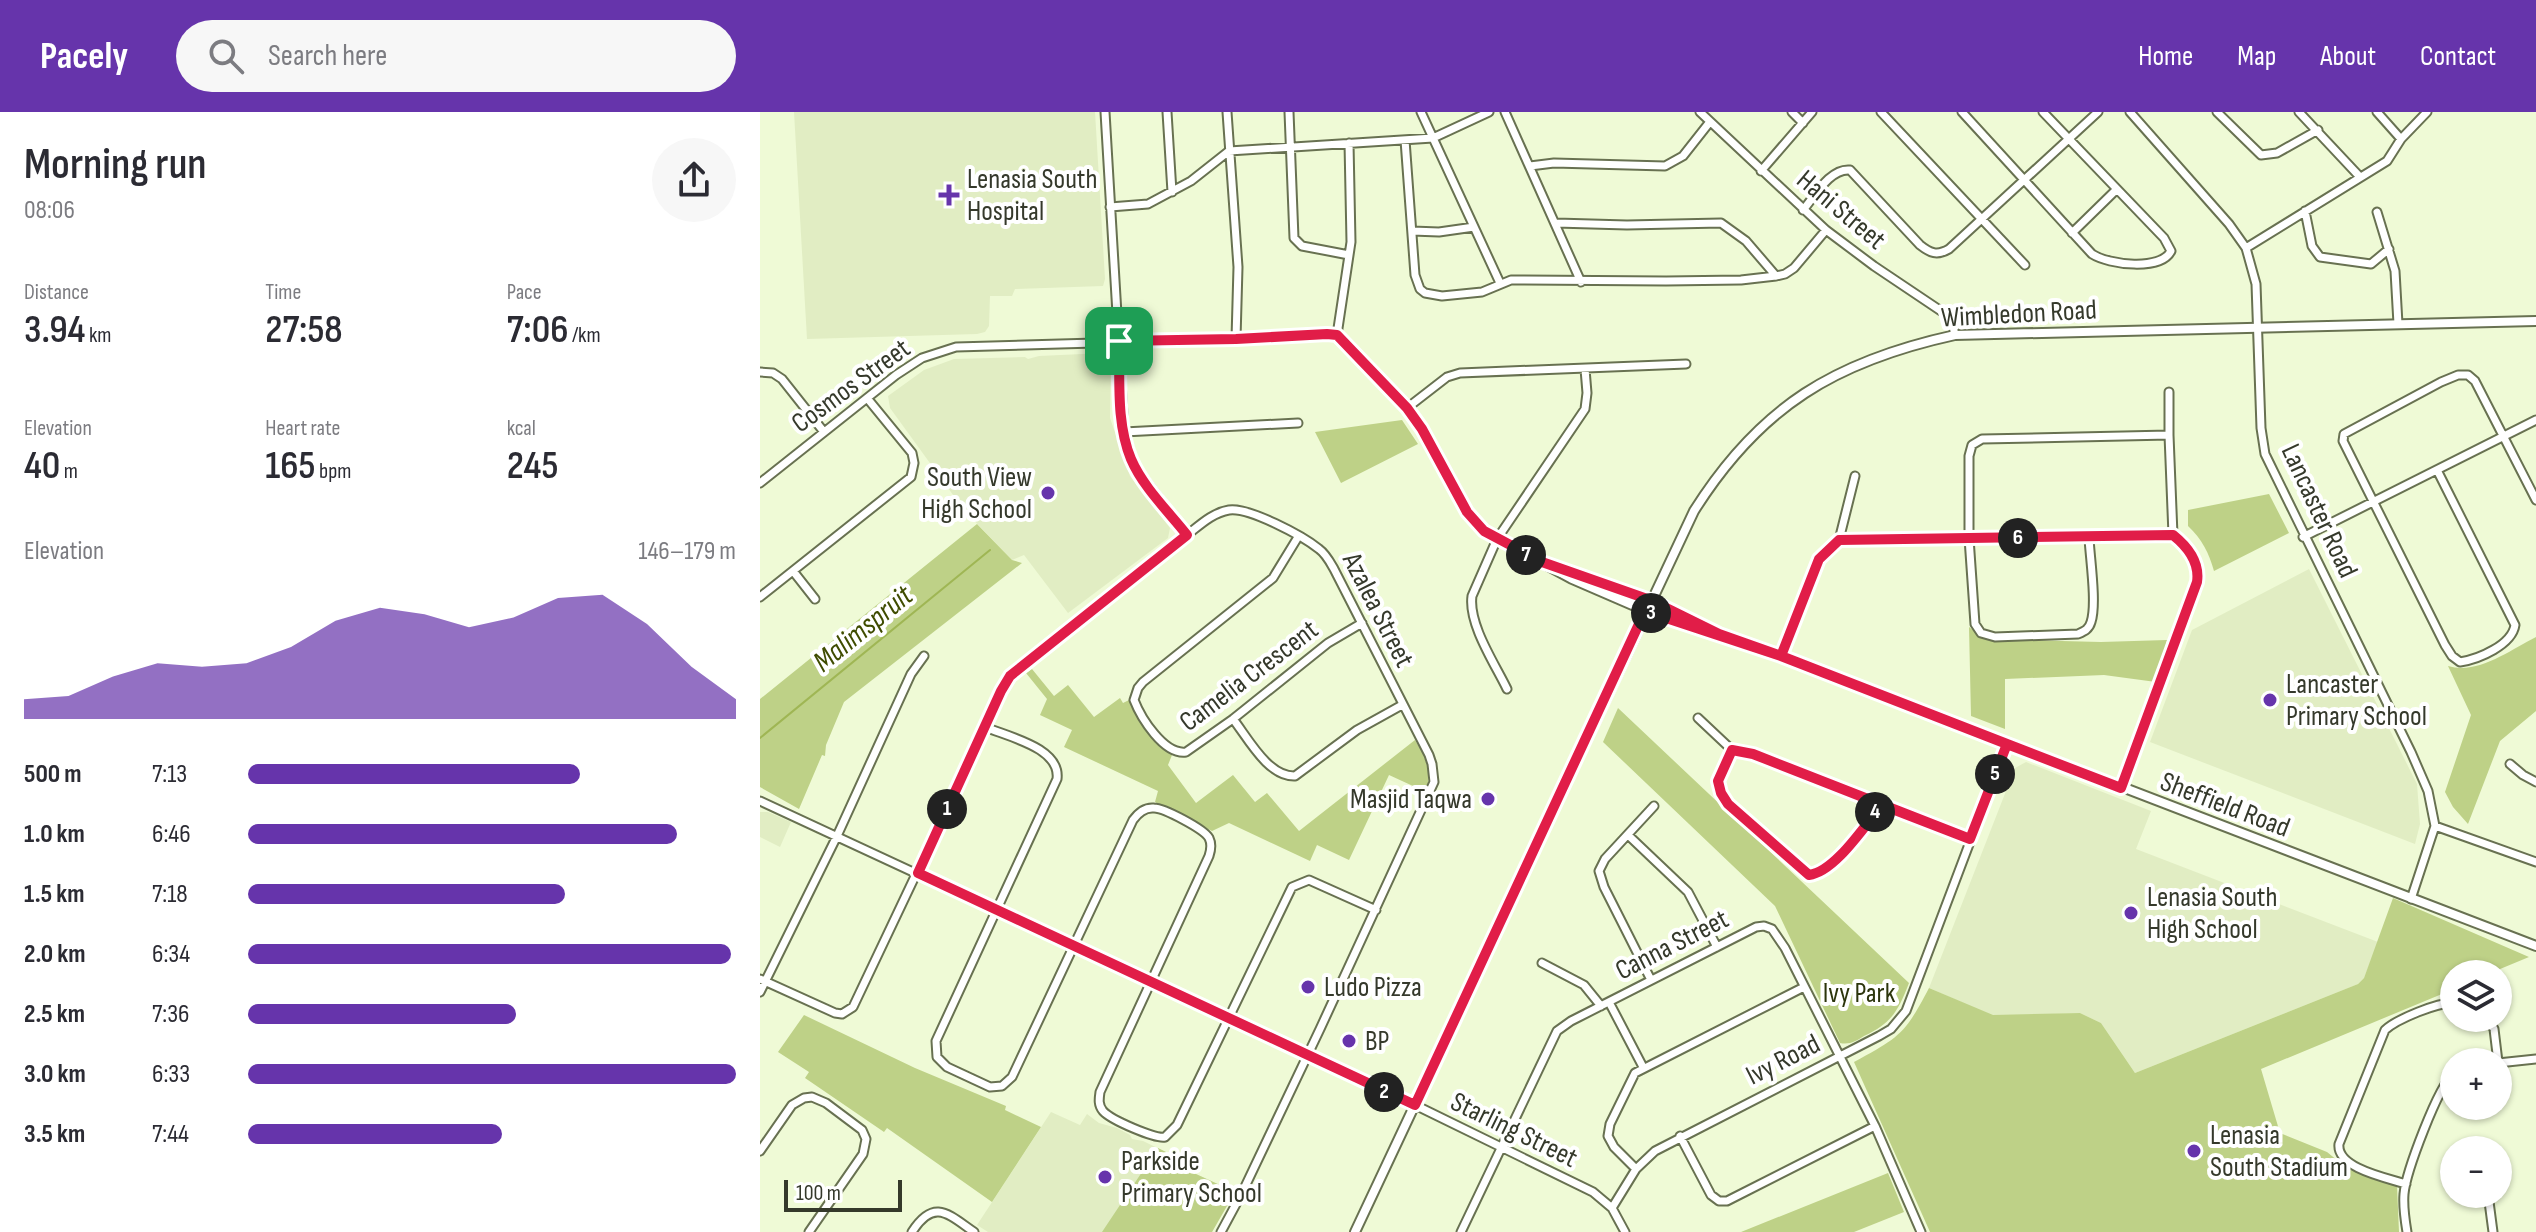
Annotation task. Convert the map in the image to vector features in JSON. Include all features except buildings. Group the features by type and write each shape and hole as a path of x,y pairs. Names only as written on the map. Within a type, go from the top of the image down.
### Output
{"street":[{"path":"1105,112 1124,432 1135,467 1187,535"},
{"path":"1167,112 1172,192"},
{"path":"1227,112 1238,267 1236,339"},
{"path":"1289,112 1294,238 1302,246 1349,255"},
{"path":"1421,112 1500,283"},
{"path":"1110,207 1148,204 1202,173 1229,151 1433,138 1489,112"},
{"path":"1505,112 1581,282"},
{"name":"Hani Street","path":"1700,112 1826,230 1884,274 1944,313 1952,322 1955,335"},
{"path":"1792,112 1803,123"},
{"path":"1761,171 1812,112"},
{"path":"1881,112 2025,265"},
{"path":"1962,112 2092,254 2106,260 2157,263 2167,257 2170,247 2164,238 2043,112"},
{"path":"1803,210 1831,176 1846,168 1920,245 1933,254 1949,249 2098,112"},
{"name":"Lancaster Road","path":"2130,112 2229,224 2246,248 2256,284 2261,428 2265,454 2420,771 2431,802 2435,826"},
{"path":"2217,112 2261,155 2277,153 2318,130"},
{"path":"2299,112 2360,177"},
{"path":"2377,112 2401,139"},
{"path":"2246,248 2387,161 2401,139 2427,112"},
{"path":"1530,166 1571,163 1665,166 1683,156 1709,123"},
{"path":"1405,140 1415,275 1420,289 1425,293 1442,296 1482,292 1500,283 1520,280 1741,280 1776,276 1794,268 1826,230"},
{"path":"1349,143 1352,211 1337,335 1407,408 1472,519 1497,539 1571,579 1645,611"},
{"path":"2072,233 2117,189"},
{"path":"2305,211 2312,246 2320,257 2371,264 2389,249"},
{"path":"2377,212 2397,287 2398,324"},
{"path":"1556,223 1721,223 1746,241 1776,276"},
{"path":"1412,231 1439,232 1474,227"},
{"name":"Wimbledon Road","path":"1355,1232 1650,600 1705,492 1739,450 1778,411 1817,384 1854,365 1918,343 1955,335 2536,321"},
{"name":"Cosmos Street","path":"760,483 922,358 956,347 1337,335"},
{"path":"1407,408 1453,374 1686,364"},
{"path":"1507,689 1474,620 1470,606 1472,596 1497,539 1585,409 1585,369"},
{"path":"760,372 773,373 782,379 824,432"},
{"path":"2437,470 2515,625 2505,643 2460,662 2449,652 2372,502 2343,441 2344,434 2450,377 2468,375 2475,381 2536,500"},
{"path":"2169,392 2173,535"},
{"path":"760,597 911,477 914,463 912,453 867,398"},
{"path":"2303,537 2536,420"},
{"path":"1124,432 1298,423"},
{"path":"2089,538 2093,611 2090,626 2078,634 1995,637 1981,633 1975,624 1969,538 1969,456 1976,442 1982,439 2169,435"},
{"path":"1781,656 1819,559 1839,540 1855,476"},
{"name":"Azalea Street","path":"763,980 835,1013 848,1011 856,1003 1001,691 1016,670 1212,515 1236,510 1260,518 1317,547 1329,560 1362,623 1432,764 1434,782 1307,1056 1221,1232"},
{"path":"1839,540 2089,538 2126,534 2173,535 2186,546 2195,561 2197,582 2121,788"},
{"name":"Camelia Crescent","path":"1298,537 1273,578 1143,682 1134,700 1140,712 1163,742 1175,752 1186,752 1233,719 1321,648 1362,623"},
{"path":"1542,562 1650,600"},
{"path":"793,571 815,599"},
{"name":"Sheffield Road","path":"1650,600 1719,634"},
{"name":"Sheffield Road","path":"1645,611 1781,656 2536,946"},
{"path":"760,992 763,980 837,836 911,674 924,656"},
{"path":"1233,719 1272,767 1282,775 1295,776 1357,730 1402,705"},
{"path":"1698,718 1732,750 1753,754 1970,839"},
{"path":"985,727 1048,754 1058,768 1057,779 936,1041 935,1050 941,1062 975,1080 995,1088 1012,1077 1133,820 1144,810 1163,810 1203,830 1211,849 1100,1092 1099,1101 1109,1116 1153,1138 1165,1137 1174,1131 1292,887 1309,880 1376,910"},
{"name":"Ivy Road","path":"1612,1208 1636,1169 1655,1151 1891,1029 1906,1011 2007,744"},
{"path":"1732,750 1718,781 1724,799 1809,875 1821,872 1833,863 1882,805"},
{"path":"2510,764 2536,782"},
{"name":"Starling Street","path":"760,801 1415,1105 1593,1192 1612,1208 1624,1230"},
{"path":"1651,980 1600,878 1600,866 1654,806"},
{"path":"2411,899 2435,826 2536,862"},
{"path":"1628,835 1688,892 1717,947"},
{"name":"Canna Street","path":"1461,1232 1557,1031 1756,927 1768,927 1785,948 1875,1126 1921,1232"},
{"path":"1542,963 1584,985 1601,1006"},
{"path":"1636,1169 1614,1147 1608,1136 1608,1129 1631,1078 1643,1067 1804,987"},
{"path":"1609,1002 1643,1067"},
{"path":"2406,1184 2347,1163 2339,1153 2339,1144 2385,1030 2393,1023 2440,1005"},
{"path":"2512,1061 2536,1059"},
{"path":"2407,1232 2406,1184 2440,1094"},
{"path":"760,1151 792,1105 804,1098 819,1099 862,1130 866,1139 863,1154 809,1232"},
{"path":"1680,1136 1711,1195 1719,1201 1727,1201 1875,1126"},
{"path":"2490,1208 2493,1232"},
{"path":"912,1232 925,1215 936,1211 948,1214 974,1232"},
{"path":"1613,1232 1624,1230"}],"shaded area":[{"name":"Lenasia South Hospital","path":"794,112 1095,112 1103,286 1015,289 1012,296 990,296 989,326 985,332 977,334 807,339"},
{"name":"South View High School","path":"1104,353 1111,361 1110,418 1130,476 1170,528 1168,538 1068,613 1024,555 1012,560 964,510 890,408 888,396 924,370 954,359 1028,359"},
{"name":"Lancaster Primary School","path":"2309,569 2417,784 2420,824 2415,844 2150,742 2192,630"},
{"name":"Lenasia South High School","path":"2026,762 2151,811 2136,849 2378,942 2364,978 2358,984 2135,1073 2101,1023 2080,1013 1993,1016 1929,988 2015,768"},
{"path":"760,812 768,812 791,822 780,847 760,837"},
{"name":"Parkside Primary School","path":"1051,1112 1080,1125 1087,1114 1099,1123 1130,1135 1132,1139 1172,1155 1170,1162 1235,1192 1212,1232 988,1232 977,1225"}],"green space":[{"path":"1402,420 1418,444 1341,483 1315,432"},
{"path":"2269,494 2289,533 2214,571 2204,547 2188,526 2188,510"},
{"path":"977,524 1012,560 1022,563 844,702 826,745 825,756 822,755 799,809 760,787 760,699"},
{"path":"1969,627 1985,639 2167,640 2156,682 2104,675 2005,679 2005,729 1971,716"},
{"path":"2536,637 2536,711 2500,741 2468,824 2445,792 2471,715 2448,666 2459,668 2482,664"},
{"path":"1032,669 1054,696 1068,685 1094,717 1120,698 1123,703 1129,700 1172,755 1168,765 1196,803 1233,775 1255,802 1267,793 1299,831 1415,740 1427,765 1426,792 1389,775 1349,860 1317,845 1310,861 1229,823 1212,831 1155,802 1158,791 1064,747 1072,730 1040,715 1047,699 1026,673"},
{"name":"Ivy Park","path":"1618,708 1909,983 1888,1021 1856,1041 1840,1043 1775,906 1603,742"},
{"path":"2393,898 2529,957 2512,964 2512,960 2440,960 2440,995 2261,1069 2280,1133 2327,1152 2348,1169 2397,1186 2399,1232 1930,1232 1854,1062 1900,1033 1929,988 1993,1015 2080,1013 2101,1023 2135,1073 2358,984 2364,978"},
{"path":"804,1015 915,1068 1006,1106 1005,1110 1041,1127 992,1202 887,1128 884,1132 805,1078 809,1072 778,1052"},
{"path":"1158,1148 1172,1155 1170,1162 1235,1192 1212,1232 1102,1232"},
{"path":"1888,1173 1904,1212 1854,1232 1741,1232"}],"waterway":[{"name":"Malimspruit","path":"760,738 990,550"}],"place":[{"name":"Lenasia South Hospital","path":"949,195"},
{"name":"South View High School","path":"1048,493"},
{"name":"Lancaster Primary School","path":"2270,700"},
{"name":"Masjid Taqwa","path":"1488,799"},
{"name":"Lenasia South High School","path":"2131,913"},
{"name":"Ludo Pizza","path":"1308,987"},
{"name":"BP","path":"1349,1041"},
{"name":"Lenasia South Stadium","path":"2194,1151"},
{"name":"Parkside Primary School","path":"1105,1177"}],"route":[{"path":"1119,341 1122,417 1131,459 1187,535 1010,676 918,873 1415,1105 1645,611 1781,656 2007,744 1970,839 1882,805 1833,863 1815,875 1801,871 1724,799 1718,781 1732,750 1753,754 1970,839 2007,744 2121,788 2197,582 2197,567 2186,546 2173,535 2159,533 2089,538 1839,540 1819,559 1781,656 1719,634 1650,600 1542,562 1484,531 1467,512 1422,429 1407,408 1337,335 1119,341"}]}
